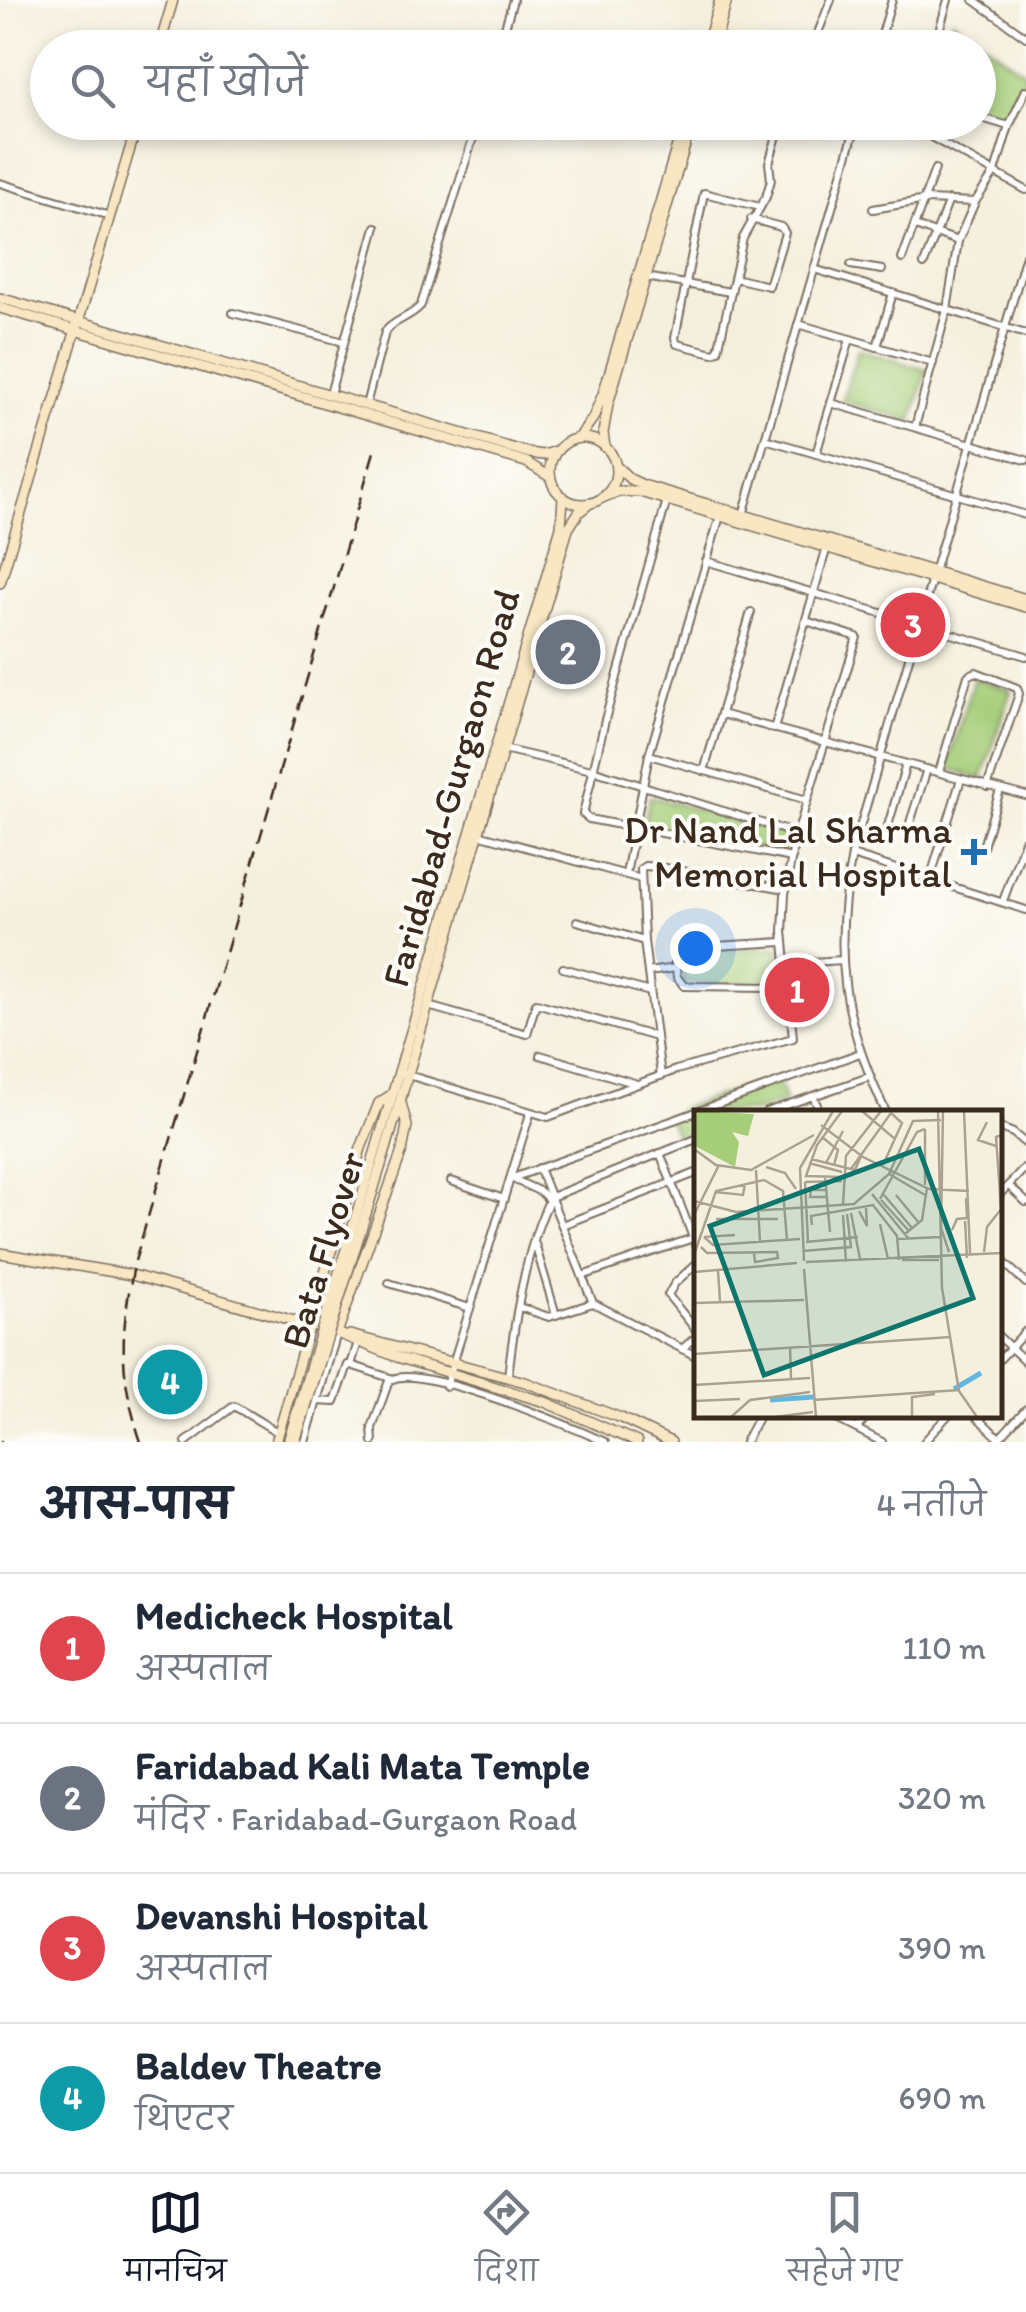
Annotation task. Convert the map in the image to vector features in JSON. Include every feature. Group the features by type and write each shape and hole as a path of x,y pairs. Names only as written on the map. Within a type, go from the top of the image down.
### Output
{"street":[{"path":"164,30 172,0"},
{"path":"505,30 514,0"},
{"path":"820,30 832,0"},
{"path":"883,30 892,0"},
{"path":"939,30 948,0"},
{"path":"974,0 1026,37"},
{"path":"714,30 726,1"},
{"path":"719,30 726,1"},
{"path":"915,427 947,310 958,242 974,202 995,172 1009,126 1026,90"},
{"path":"996,122 1009,126"},
{"path":"0,583 133,140"},
{"path":"366,405 385,332 390,324 416,312 421,305 472,140"},
{"path":"579,438 604,394 679,140"},
{"path":"687,140 608,404 605,447 616,466 643,485 933,574 1026,607"},
{"path":"760,206 704,193 675,342 714,353 719,348 742,238 750,219 760,206 770,184 769,164 776,140"},
{"path":"743,515 852,140"},
{"path":"937,140 1026,190"},
{"path":"902,259 935,169"},
{"path":"0,183 110,216"},
{"path":"873,209 925,200 974,202"},
{"path":"924,264 948,200"},
{"path":"734,278 769,286 784,233 781,228 750,219"},
{"path":"916,226 958,242"},
{"path":"330,395 376,227"},
{"path":"885,1110 860,1052 845,995 840,925 852,855 1026,255"},
{"path":"842,278 851,265 882,270"},
{"path":"814,269 1026,334"},
{"path":"646,278 730,292"},
{"path":"878,347 893,293"},
{"path":"0,298 76,325 526,462 550,477 563,498 575,504 589,504 628,490 827,548 1026,599"},
{"path":"0,308 330,395 529,454 557,451"},
{"path":"232,313 344,342"},
{"path":"798,324 932,363"},
{"path":"816,454 850,339"},
{"path":"831,403 1026,459"},
{"path":"550,477 557,451 566,443 591,439 605,447"},
{"path":"765,439 1026,515"},
{"path":"602,498 615,479 616,466"},
{"name":"Faridabad-Gurgaon Road","path":"402,1074 428,1006 561,526 563,498"},
{"path":"667,500 583,814 589,819 635,830 792,858"},
{"name":"Faridabad-Gurgaon Road","path":"402,1074 568,528 589,504"},
{"path":"626,874 649,756 720,516"},
{"path":"774,730 827,548"},
{"path":"706,562 1026,656"},
{"path":"704,771 751,612"},
{"path":"402,1074 548,1117 662,1076 792,1040 784,942 786,888 806,800 856,637 806,622"},
{"path":"939,772 968,676 976,672 1018,690 988,786"},
{"path":"721,714 1026,796"},
{"path":"503,749 592,770 797,834"},
{"path":"649,756 806,800"},
{"path":"883,843 906,764"},
{"path":"909,826 927,769"},
{"path":"930,879 961,779"},
{"path":"983,847 1000,790"},
{"path":"475,833 641,878"},
{"path":"1003,901 1026,838"},
{"path":"852,855 1026,910"},
{"path":"662,1076 644,941 641,878 645,866 786,888"},
{"path":"577,921 644,941"},
{"path":"784,942 681,948 674,954 678,981 684,986 786,987"},
{"path":"785,964 842,960"},
{"path":"563,968 650,992"},
{"path":"648,972 676,968"},
{"path":"428,1006 526,1034 536,1003 656,1038"},
{"path":"700,1110 860,1052"},
{"path":"540,1055 637,1084"},
{"name":"Bata Flyover","path":"296,1442 402,1074"},
{"path":"772,1110 869,1077"},
{"path":"186,1442 234,1406 278,1438 368,1126 379,1104 396,1096 407,1126 402,1151 338,1333 306,1442"},
{"path":"813,1096 819,1110"},
{"path":"511,1178 694,1112"},
{"path":"446,1386 530,1114"},
{"path":"1001,1129 1026,1144"},
{"path":"508,1377 534,1240 550,1198 694,1140"},
{"name":"Bata Flyover","path":"288,1442 381,1147"},
{"path":"660,1154 694,1238"},
{"path":"1001,1193 1026,1167"},
{"path":"540,1168 593,1304 694,1355"},
{"path":"562,1225 694,1174"},
{"path":"511,1178 550,1198"},
{"path":"450,1181 504,1199"},
{"path":"1009,1185 1026,1202"},
{"path":"534,1240 556,1314"},
{"path":"582,1276 694,1240"},
{"path":"0,1253 132,1275 338,1333 397,1358 508,1377 576,1400 671,1442"},
{"path":"1001,1260 1026,1283"},
{"path":"694,1266 674,1283 668,1295 694,1330"},
{"path":"388,1283 470,1308"},
{"path":"519,1308 549,1317 593,1304"},
{"path":"1001,1358 1026,1330"},
{"path":"338,1333 368,1337 452,1367 637,1442"},
{"path":"682,1349 694,1335"},
{"path":"1001,1339 1026,1362"},
{"path":"318,1401 334,1402 358,1342"},
{"path":"351,1364 390,1378 402,1376 446,1386 547,1417 586,1438 605,1442"},
{"path":"373,1442 372,1428 390,1378"},
{"path":"977,1417 998,1440 1026,1409"},
{"path":"745,1442 758,1417"},
{"path":"833,1417 882,1442"},
{"path":"856,1428 867,1417"},
{"path":"924,1442 947,1417"},
{"path":"586,1438 594,1422"}],"green space":[{"path":"952,20 966,30 949,30"},
{"path":"996,52 1026,73 1005,120 996,117"},
{"path":"858,349 927,370 912,421 842,401"},
{"path":"974,678 1011,690 982,779 947,768"},
{"path":"650,796 790,836 785,853 643,827"},
{"path":"779,947 782,984 683,983 680,953"},
{"path":"778,1078 785,1101 760,1110 694,1110 694,1135 678,1141 669,1119 683,1107"}],"railway":[{"path":"141,1442 128,1394 124,1352 126,1309 135,1261 376,445"}],"place":[{"name":"Devanshi Hospital","path":"913,625"},
{"name":"Faridabad Kali Mata Temple","path":"568,652"},
{"name":"Dr Nand Lal Sharma Memorial Hospital","path":"974,852"},
{"name":"Medicheck Hospital","path":"797,990"},
{"name":"Baldev Theatre","path":"170,1382"}]}
